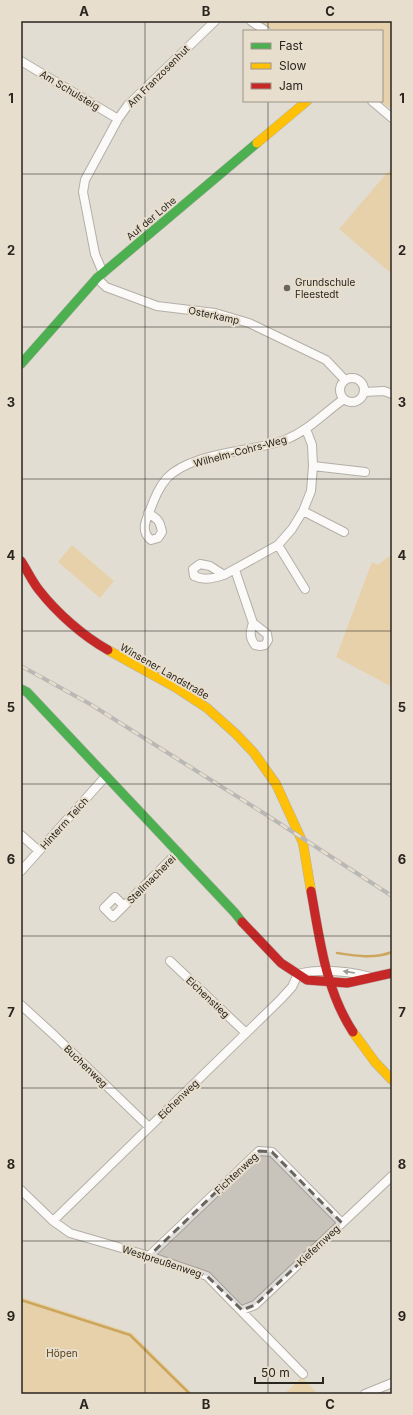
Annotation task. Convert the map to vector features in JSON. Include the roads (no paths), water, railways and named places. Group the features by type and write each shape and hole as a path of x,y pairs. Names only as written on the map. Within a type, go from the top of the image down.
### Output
{"street":[{"name":"Am Franzosenhut","path":"100,275 83,192 85,180 118,119 128,104 214,21"},
{"path":"251,21 264,30"},
{"name":"Am Schulsteig","path":"21,61 118,119"},
{"name":"Auf der Lohe","path":"21,364 100,275 307,102"},
{"path":"373,102 392,118"},
{"name":"Osterkamp","path":"100,275 106,287 157,306 191,309 222,315 249,323 326,360 345,380"},
{"path":"352,377 359,379 364,384 364,392 359,400 354,402 344,399 340,393 340,389 342,382 352,377"},
{"path":"364,392 384,391 392,394"},
{"name":"Wilhelm-Cohrs-Weg","path":"148,513 157,491 168,478 180,468 208,457 287,439 306,428 344,399"},
{"path":"224,575 278,545 292,529 303,511 310,491 313,466 312,445 306,428"},
{"path":"313,466 365,472"},
{"path":"303,511 344,532"},
{"path":"278,545 305,589"},
{"name":"Winsener Landstraße","path":"21,561 39,590 61,614 83,633 106,649 175,687 207,708 236,734 254,753 276,784 303,843 329,982 350,1028 375,1062 392,1080"},
{"path":"234,570 253,623"},
{"path":"21,689 27,692 281,963 307,980 329,982 347,983 392,973"},
{"name":"Hinterm Teich","path":"21,871 106,776"},
{"path":"21,835 39,851"},
{"name":"Stellmacherei","path":"124,906 178,852"},
{"name":"Eichenstieg","path":"170,962 246,1033"},
{"path":"298,974 309,971 327,970 343,971 371,977"},
{"name":"Eichenweg","path":"53,1221 287,992 298,974"},
{"name":"Buchenweg","path":"21,1005 149,1127"},
{"name":"Fichtenweg","path":"149,1256 259,1151 272,1152 342,1223"},
{"name":"Kiefernweg","path":"242,1310 255,1305 392,1176"},
{"name":"Westpreußenweg","path":"21,1190 53,1221 70,1233 149,1256 207,1276 242,1310 303,1374"},
{"path":"365,1394 392,1383"}],"waterway":[{"path":"337,953 358,956 378,956 392,952"},
{"path":"21,1300 130,1335 190,1394"}],"railway":[{"path":"21,666 90,704 392,896"}],"place":[{"name":"Grundschule Fleestedt","path":"287,288"}],"park label":[{"name":"Höpen","path":"62,1353"}]}
